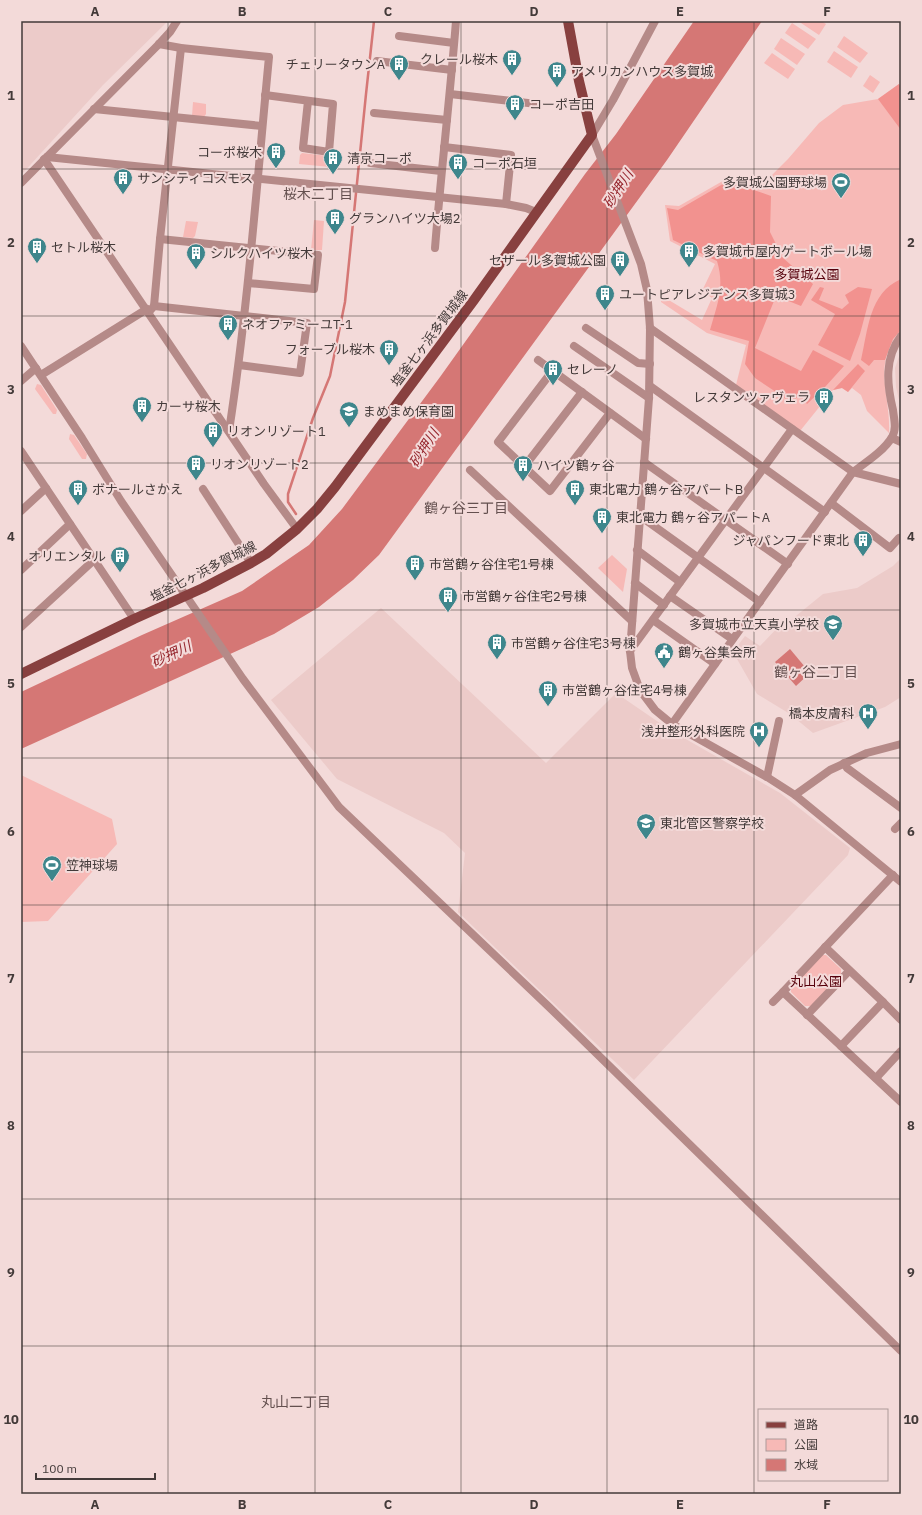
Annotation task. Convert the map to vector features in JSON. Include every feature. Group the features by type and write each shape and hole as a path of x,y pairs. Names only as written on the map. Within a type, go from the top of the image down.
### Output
{"main road":[{"path":"568,21 578,81 592,135"},
{"name":"塩釜七ヶ浜多賀城線","path":"21,674 134,619 187,596 251,563 271,550 297,529 317,509 335,487 474,300 592,135"}],"street":[{"path":"21,183 159,44 170,32 177,21"},
{"path":"435,248 456,21"},
{"path":"655,21 613,100 592,135 625,221 645,280 650,328 650,386 630,651 632,668 640,690 655,710 672,724 767,777 795,795 901,882"},
{"path":"399,36 454,43"},
{"path":"159,44 180,48 269,57 245,316 229,431"},
{"path":"150,309 160,239 180,48"},
{"path":"377,61 452,70"},
{"path":"450,94 537,104"},
{"path":"265,95 333,104 329,152 303,148 308,101"},
{"path":"94,109 262,126"},
{"path":"374,113 447,120"},
{"path":"444,147 511,155 506,204"},
{"path":"46,158 506,204 526,208 536,212"},
{"path":"46,158 150,309 264,484 297,529"},
{"path":"370,164 441,171"},
{"path":"160,239 318,255 314,289 248,283"},
{"path":"21,381 150,309 245,316 307,323 300,373 239,366"},
{"path":"586,328 638,363 650,364"},
{"path":"650,328 853,472 901,484"},
{"path":"672,724 853,472 880,451 892,438 895,421 889,388 889,366 896,342 901,336"},
{"path":"21,346 82,438 121,501 232,662 339,807 553,1012 901,1350"},
{"path":"574,346 649,398"},
{"path":"538,360 646,439"},
{"path":"553,370 498,442 550,491 610,413"},
{"path":"650,386 825,512"},
{"path":"524,467 582,392"},
{"path":"630,651 792,429"},
{"path":"892,438 901,442"},
{"path":"21,451 134,619"},
{"path":"644,462 788,564"},
{"path":"470,470 632,621"},
{"path":"21,511 46,488"},
{"path":"203,490 251,563"},
{"path":"831,503 890,548 899,538"},
{"path":"640,516 760,602"},
{"path":"21,570 70,524"},
{"path":"637,550 680,582"},
{"path":"21,627 94,560"},
{"path":"635,583 664,605"},
{"path":"670,596 732,639"},
{"path":"653,620 715,664"},
{"path":"767,777 779,721"},
{"path":"795,795 830,770 844,763 867,753 901,744"},
{"path":"844,763 846,768 901,808"},
{"path":"894,829 901,823"},
{"path":"773,1002 893,876"},
{"path":"826,947 901,1020"},
{"path":"807,1015 849,971"},
{"path":"783,992 901,1102"},
{"path":"841,1046 883,1002"},
{"path":"876,1078 901,1051"}],"shaded area":[{"path":"21,21 168,21 103,85 21,175"},
{"path":"899,84 901,88 901,130 878,99"},
{"path":"728,181 771,196 770,232 783,258 813,284 801,306 776,296 755,348 801,371 813,350 844,366 807,404 800,395 791,402 755,378 745,364 749,341 710,330 720,288 717,261 673,240 667,208 678,210"},
{"path":"901,279 901,330 893,339 885,360 874,360 869,366 861,360 868,325 876,303 882,293 890,285"},
{"path":"820,287 824,288 819,300 842,309 849,303 845,295 858,287 872,289 860,334 850,361 818,345 835,314 811,300"},
{"path":"901,351 901,408 896,387 895,368"},
{"path":"858,364 865,371 848,392 842,388 833,390"},
{"name":"多賀城市立天真小学校","path":"901,558 901,697 885,707 813,733 790,714 757,694 733,652 745,636 760,646 781,624 791,620 823,594 857,588 893,566"},
{"name":"東北管区警察学校","path":"381,608 546,763 616,693 670,730 780,793 850,848 848,855 634,1080 458,912 465,853 444,833 337,779 271,700"}],"green space":[{"path":"798,21 821,21 826,24 819,35"},
{"path":"792,23 816,39 808,49 785,33"},
{"path":"844,36 868,53 860,63 837,47"},
{"path":"781,38 805,54 797,65 774,49"},
{"path":"834,51 858,67 851,78 827,62"},
{"path":"772,53 795,69 788,79 764,63"},
{"path":"870,75 880,82 873,93 863,86"},
{"name":"多賀城公園","path":"899,84 901,88 901,330 892,343 887,355 885,367 884,380 889,419 889,433 867,411 861,395 852,388 848,392 842,388 833,390 800,431 736,385 746,345 707,333 661,302 662,296 702,320 712,298 702,291 715,264 670,241 665,205 679,206 728,178 759,188 788,159 819,123 843,105 878,99"},
{"path":"193,102 206,104 206,114 204,117 192,116"},
{"path":"302,153 328,156 330,159 330,167 299,164 300,155"},
{"path":"314,220 324,221 322,250 311,250"},
{"path":"186,221 198,222 195,236 193,238 183,237"},
{"path":"37,384 41,385 57,410 56,414 53,414 35,389"},
{"path":"70,434 74,435 87,454 86,459 82,459 69,439"},
{"path":"612,555 627,569 623,592 598,568"},
{"name":"笠神球場","path":"21,775 112,819 117,844 48,921 21,922"},
{"name":"丸山公園","path":"822,955 826,955 841,969 841,974 811,1006 805,1006 791,992 791,987"}],"water":[{"name":"砂押川","path":"694,21 762,21 667,160 379,555 353,580 319,607 274,634 21,749 21,692 142,635 242,591 309,545 342,509 440,377 585,174 616,134"},
{"path":"790,649 810,673 796,686 775,662"}],"waterway":[{"path":"296,514 288,502 288,494 313,418 330,376 345,302 374,21"}],"place":[{"name":"クレール桜木","path":"512,76"},
{"name":"チェリータウンA","path":"399,81"},
{"name":"アメリカンハウス多賀城","path":"557,88"},
{"name":"コーポ吉田","path":"515,121"},
{"name":"コーポ桜木","path":"276,169"},
{"name":"清京コーポ","path":"333,175"},
{"name":"コーポ石垣","path":"458,180"},
{"name":"サンシティコスモス","path":"123,195"},
{"name":"多賀城公園野球場","path":"841,199"},
{"name":"グランハイツ大場2","path":"335,235"},
{"name":"セトル桜木","path":"37,264"},
{"name":"多賀城市屋内ゲートボール場","path":"689,268"},
{"name":"シルクハイツ桜木","path":"196,270"},
{"name":"セザール多賀城公園","path":"620,277"},
{"name":"ユートピアレジデンス多賀城3","path":"605,311"},
{"name":"ネオファミーユT-1","path":"228,341"},
{"name":"フォーブル桜木","path":"389,366"},
{"name":"セレーノ","path":"553,386"},
{"name":"レスタンツァヴェラ","path":"824,414"},
{"name":"カーサ桜木","path":"142,423"},
{"name":"まめまめ保育園","path":"349,428"},
{"name":"リオンリゾート1","path":"213,448"},
{"name":"リオンリゾート2","path":"196,481"},
{"name":"ハイツ鶴ヶ谷","path":"523,482"},
{"name":"ボナールさかえ","path":"78,506"},
{"name":"東北電力 鶴ヶ谷アパートB","path":"575,506"},
{"name":"東北電力 鶴ヶ谷アパートA","path":"602,534"},
{"name":"ジャパンフード東北","path":"863,557"},
{"name":"オリエンタル","path":"120,573"},
{"name":"市営鶴ヶ谷住宅1号棟","path":"415,581"},
{"name":"市営鶴ヶ谷住宅2号棟","path":"448,613"},
{"name":"多賀城市立天真小学校","path":"833,641"},
{"name":"市営鶴ヶ谷住宅3号棟","path":"497,660"},
{"name":"鶴ヶ谷集会所","path":"664,669"},
{"name":"市営鶴ヶ谷住宅4号棟","path":"548,707"},
{"name":"橋本皮膚科","path":"868,730"},
{"name":"浅井整形外科医院","path":"759,748"},
{"name":"東北管区警察学校","path":"646,840"},
{"name":"笠神球場","path":"52,882"}],"district":[{"name":"桜木二丁目","path":"318,194"},
{"name":"鶴ヶ谷三丁目","path":"466,508"},
{"name":"鶴ヶ谷二丁目","path":"816,672"},
{"name":"丸山二丁目","path":"296,1402"}]}
